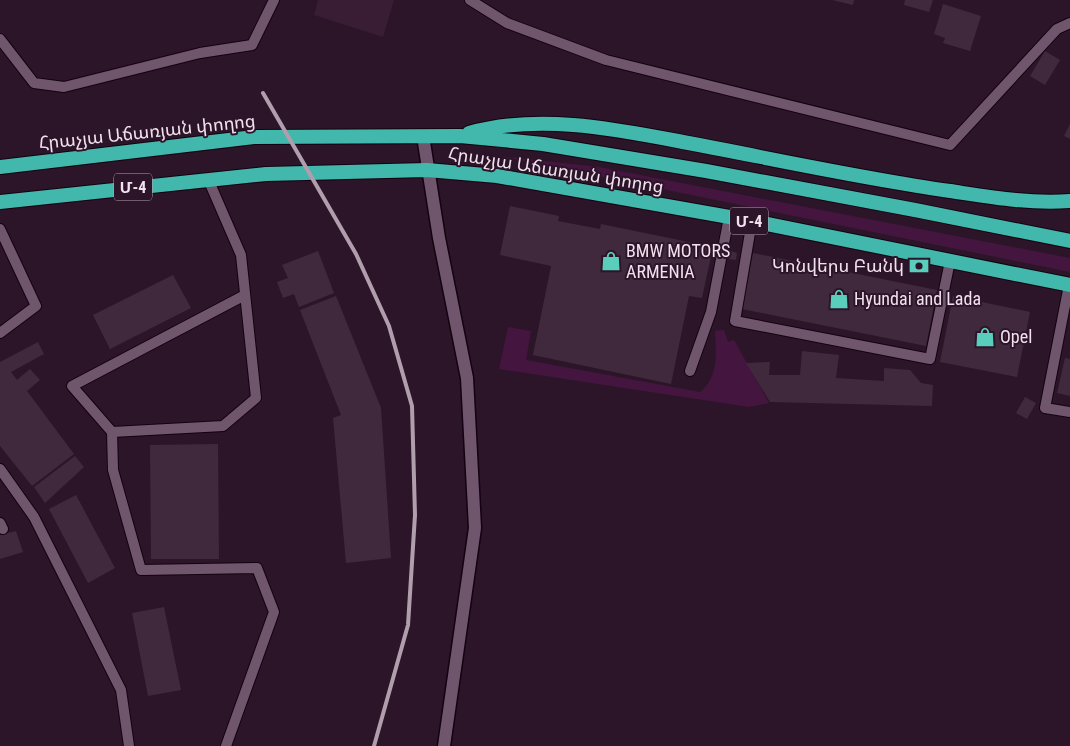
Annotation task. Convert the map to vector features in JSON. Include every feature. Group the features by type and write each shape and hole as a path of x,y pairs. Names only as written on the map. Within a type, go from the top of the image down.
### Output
{"highway":[{"path":"460,136 496,126 528,124 611,128 910,186 1032,203 1070,201"},
{"name":"Հրաչյա Աճառյան փողոց","path":"0,167 254,137 460,136 543,144 706,171 1070,241"},
{"name":"Հրաչյա Աճառյան փողոց","path":"0,202 266,174 427,170 497,176 752,221 1069,285"}],"street":[{"path":"423,136 427,170 467,378 475,528 444,746"}],"lane":[{"path":"0,39 34,83 64,87 200,53 252,45 274,0"},
{"path":"470,0 508,23 606,60 950,145 1057,29 1070,23"},
{"path":"112,432 224,426 256,398 241,255 208,179"},
{"path":"690,371 711,312 729,217"},
{"path":"752,221 735,322 930,359 950,261"},
{"path":"0,229 36,306 0,333"},
{"path":"1069,285 1045,408 1070,412"},
{"path":"226,746 274,612 257,568 141,570 113,470 112,432 72,386 246,295"},
{"path":"0,469 34,517 121,690 129,746"}],"shaded area":[{"path":"318,0 394,0 383,37 314,15"},
{"path":"499,156 599,167 1070,258 1070,272"},
{"path":"508,327 531,331 526,360 700,392 710,379 715,364 715,331 724,330 728,342 734,340 769,403 749,407 499,369"}],"building":[{"path":"832,0 854,0 853,5"},
{"path":"905,0 933,0 929,12 904,5"},
{"path":"943,4 981,16 970,51 943,43 945,38 934,34"},
{"path":"1045,51 1060,60 1045,85 1030,76"},
{"path":"1070,124 1070,139 1064,136"},
{"path":"510,206 559,216 558,221 600,229 601,224 713,247 702,298 689,296 671,384 533,355 551,266 500,255"},
{"path":"318,251 334,293 299,307 294,294 283,298 277,282 288,278 282,265"},
{"path":"731,251 737,253 736,260 729,259"},
{"name":"Hyundai and Lada","path":"753,253 937,290 926,346 742,309"},
{"path":"173,275 191,308 110,349 93,315"},
{"path":"336,296 381,408 391,558 346,563 333,418 341,415 300,310"},
{"name":"Opel","path":"953,296 1030,312 1017,377 940,362"},
{"path":"38,342 44,354 11,372 17,380 30,369 40,380 27,391 74,454 32,486 0,446 0,362"},
{"path":"802,351 839,355 836,378 884,381 884,368 910,370 921,383 933,385 932,406 770,402 746,363 770,362 769,375 800,375"},
{"path":"1065,358 1070,359 1070,396 1057,393"},
{"path":"1025,397 1036,403 1027,419 1016,413"},
{"path":"218,444 219,559 151,559 150,445"},
{"path":"75,456 84,467 45,503 34,487"},
{"path":"76,495 115,568 88,583 49,509"},
{"path":"16,531 23,552 0,559 0,535"},
{"path":"164,607 181,690 148,696 132,613"}],"railway":[{"path":"263,93 356,254 389,326 412,406 415,515 408,625 374,746"}],"place":[{"name":"BMW MOTORS ARMENIA","path":"611,261"},
{"name":"Կոնվերս Բանկ","path":"919,266"},
{"name":"Hyundai and Lada","path":"839,299"},
{"name":"Opel","path":"985,337"}]}
